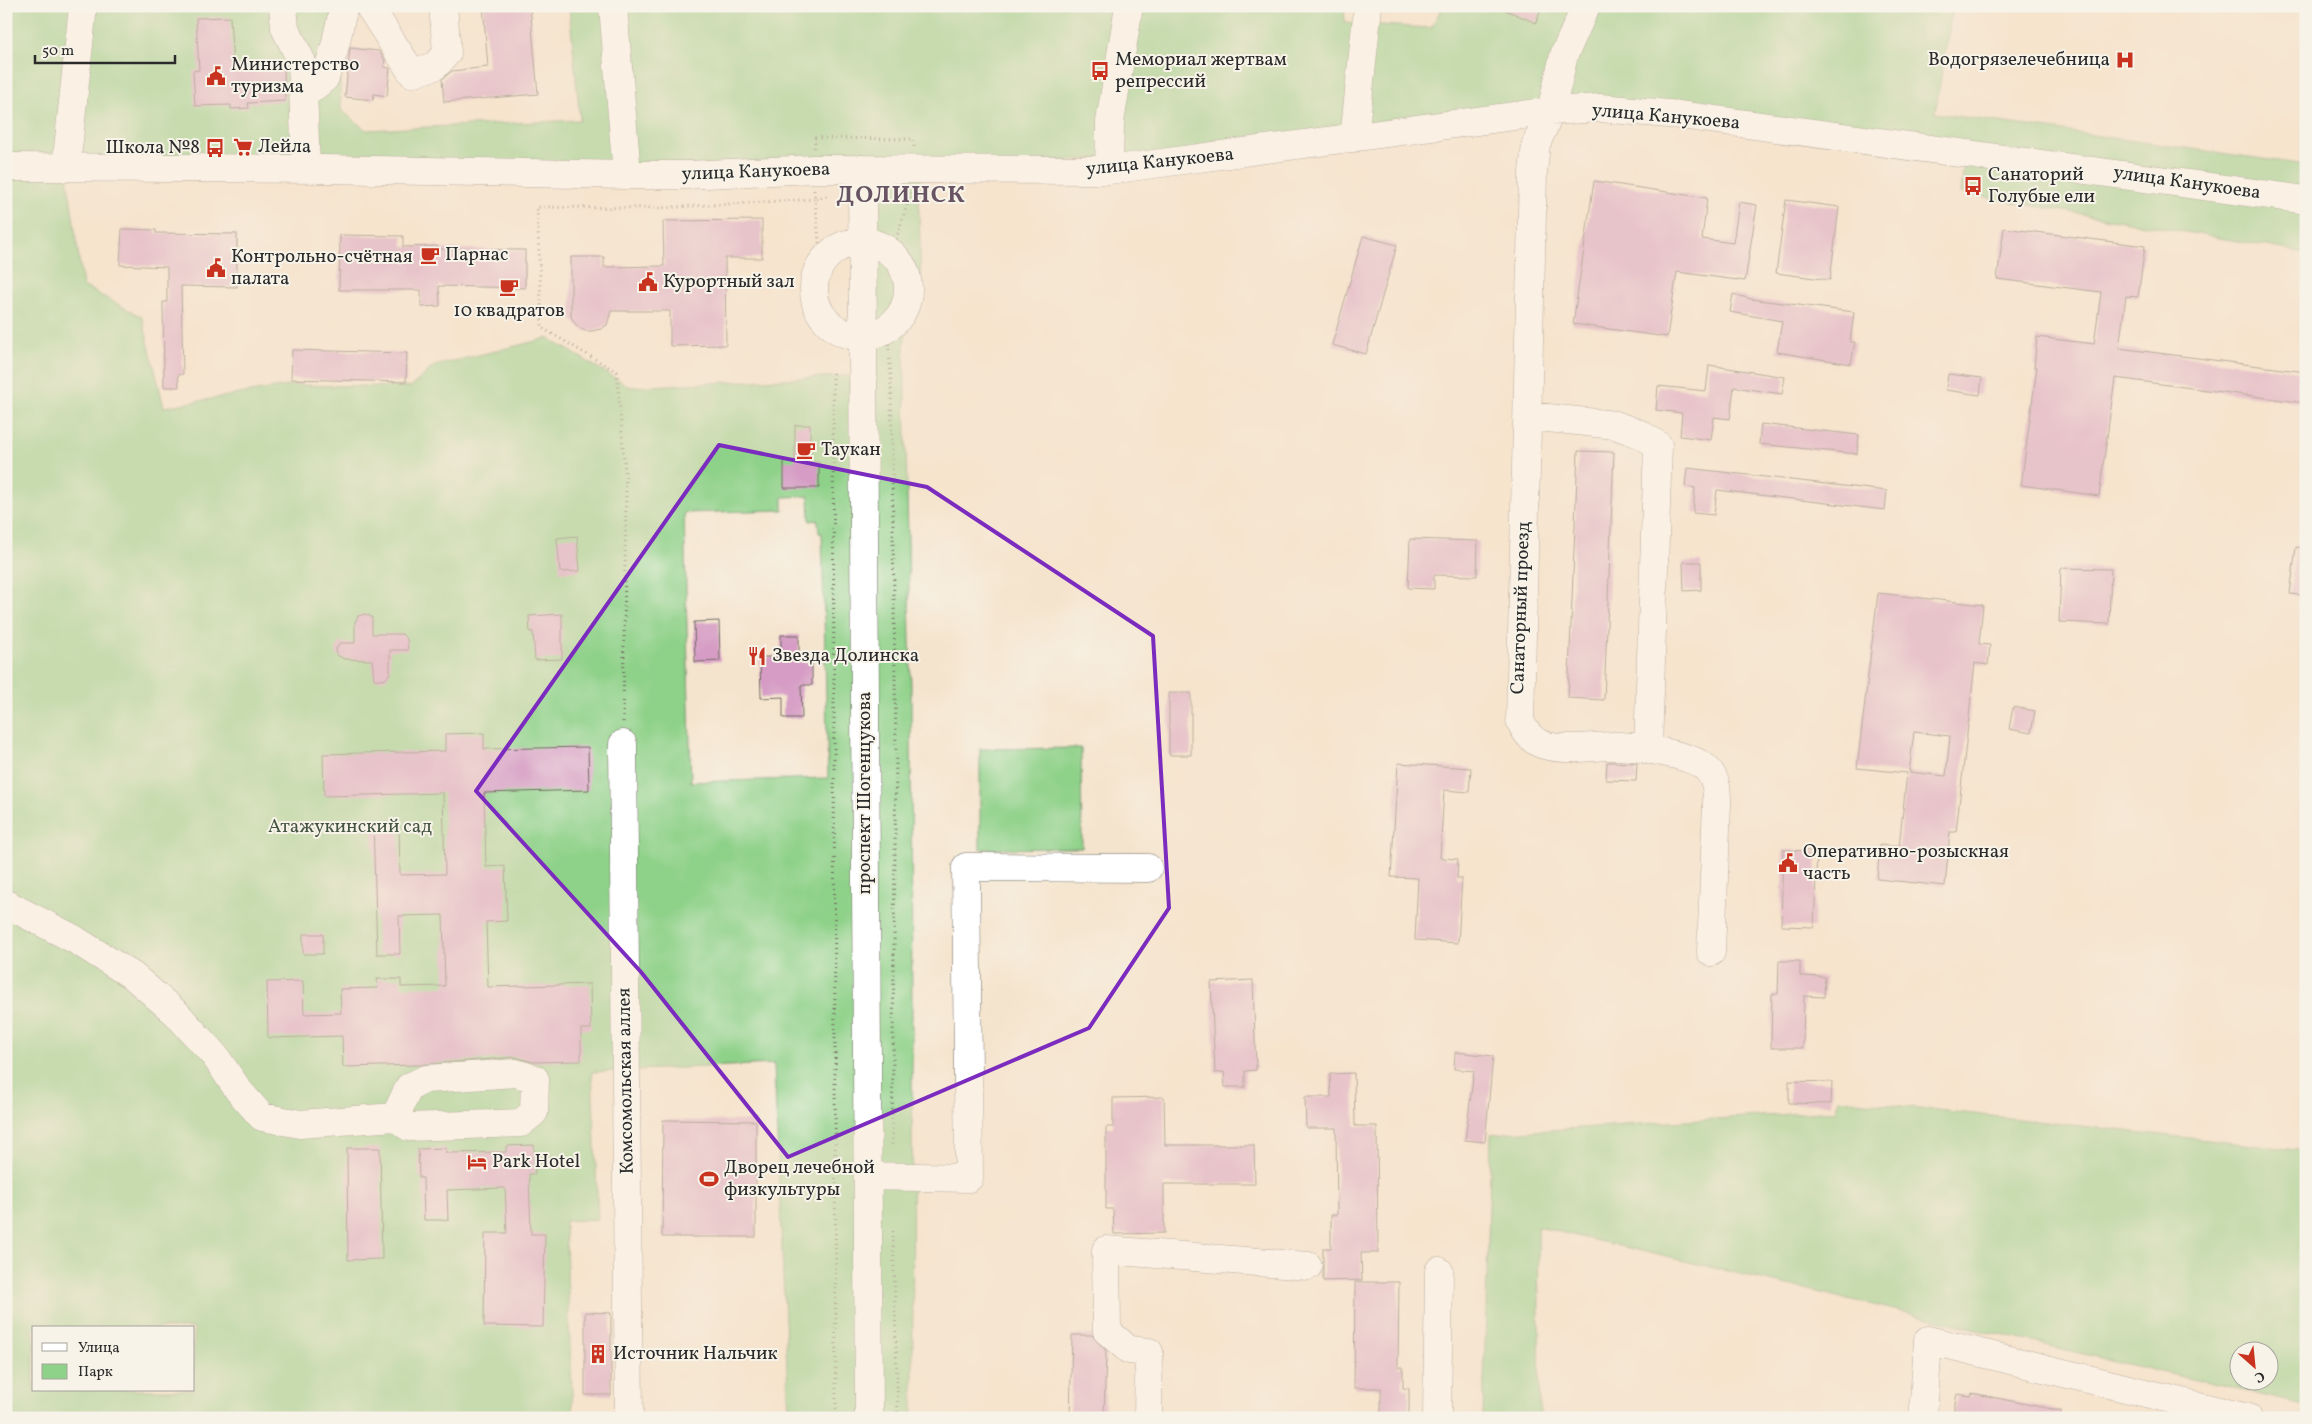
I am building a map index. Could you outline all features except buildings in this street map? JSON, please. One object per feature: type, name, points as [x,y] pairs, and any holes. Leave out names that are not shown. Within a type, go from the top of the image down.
[{"type":"street","points":[[66,168],[84,6]]},
{"type":"street","points":[[283,6],[285,28],[302,62],[306,169]]},
{"type":"street","points":[[304,95],[325,78],[334,50],[344,6]]},
{"type":"street","points":[[369,6],[412,73],[435,66],[447,54],[443,6]]},
{"type":"street","points":[[613,6],[627,175]]},
{"type":"street","points":[[1109,170],[1110,122],[1129,6]]},
{"type":"street","points":[[1354,138],[1368,6]]},
{"type":"street","name":"Санаторный проезд","points":[[1586,6],[1564,55],[1551,111],[1536,144],[1533,172],[1529,416],[1524,510],[1520,720],[1528,734],[1541,744],[1570,747],[1620,746],[1648,750],[1697,761],[1710,772],[1717,788],[1711,952]]},
{"type":"street","name":"улица Канукоева","points":[[6,167],[306,169],[627,175],[862,169],[1109,170],[1551,111],[1600,108],[1680,115],[2306,200]]},
{"type":"street","name":"проспект Шогенцукова","points":[[862,169],[863,242],[875,336],[880,1177],[869,1418]]},
{"type":"street","points":[[863,242],[881,246],[896,256],[905,271],[909,289],[906,306],[896,321],[875,336],[847,334],[832,326],[821,313],[815,298],[815,280],[821,265],[832,252],[847,244],[863,242]]},
{"type":"street","points":[[1529,416],[1615,425],[1640,434],[1658,445],[1648,750]]},
{"type":"street","name":"Комсомольская аллея","points":[[623,744],[629,1418]]},
{"type":"street","points":[[880,1177],[969,1178],[966,867],[1148,868]]},
{"type":"street","points":[[6,904],[74,939],[133,976],[176,1013],[215,1056],[239,1091],[262,1117],[300,1124],[395,1117]]},
{"type":"street","points":[[1148,1418],[1149,1352],[1129,1350],[1107,1331],[1106,1250],[1308,1266]]},
{"type":"street","points":[[1437,1418],[1440,1271]]},
{"type":"street","points":[[1923,1418],[1928,1340],[2248,1418]]},
{"type":"path","points":[[814,156],[815,138],[913,139],[914,147]]},
{"type":"path","points":[[814,190],[820,251]]},
{"type":"path","points":[[896,239],[911,191]]},
{"type":"path","points":[[623,744],[626,485],[617,372],[542,328],[537,207],[658,208],[815,198],[830,195]]},
{"type":"path","points":[[895,196],[909,199]]},
{"type":"path","points":[[875,336],[891,377],[896,752],[880,1177]]},
{"type":"path","points":[[833,373],[836,1418]]},
{"type":"path","points":[[893,1226],[898,1418]]},
{"type":"highlighted area","points":[[719,445],[927,487],[1153,636],[1169,908],[1089,1028],[788,1157],[641,972],[476,791]]},
{"type":"green space","name":"Атажукинский сад","points":[[6,6],[338,6],[341,110],[366,130],[580,120],[569,6],[1345,6],[1344,23],[1431,28],[1443,6],[1953,6],[1935,113],[2306,165],[2306,253],[1961,193],[1965,153],[1641,110],[1305,145],[921,170],[919,211],[921,279],[904,342],[911,689],[913,1418],[740,1418],[789,1415],[774,1064],[592,1072],[598,1219],[565,1221],[573,1418],[6,1418]],"holes":[[[66,168],[862,169],[863,375],[630,387],[548,338],[434,366],[411,387],[292,385],[164,407],[142,317],[83,286]],[[809,496],[810,521],[818,520],[819,533],[822,533],[828,778],[691,782],[684,513],[783,510],[783,497]]]},
{"type":"green space","points":[[1081,748],[1082,848],[980,849],[980,749]]},
{"type":"green space","points":[[1838,1099],[2306,1151],[2306,1418],[2302,1418],[2303,1405],[2247,1392],[2280,1392],[2280,1342],[2230,1342],[2230,1388],[1538,1227],[1540,1418],[1483,1418],[1491,1134],[1836,1111]]},
{"type":"place","name":"Водогрязелечебница","points":[[2125,60]]},
{"type":"place","name":"Мемориал жертвам репрессий","points":[[1100,71]]},
{"type":"place","name":"Министерство туризма","points":[[216,76]]},
{"type":"place","name":"Лейла","points":[[243,147]]},
{"type":"place","name":"Школа №8","points":[[215,148]]},
{"type":"place","name":"Санаторий Голубые ели","points":[[1973,186]]},
{"type":"place","name":"Парнас","points":[[430,255]]},
{"type":"place","name":"Контрольно-счётная палата","points":[[216,268]]},
{"type":"place","name":"Курортный зал","points":[[648,282]]},
{"type":"place","name":"10 квадратов","points":[[509,287]]},
{"type":"place","name":"Таукан","points":[[806,450]]},
{"type":"place","name":"Звезда Долинска","points":[[757,656]]},
{"type":"place","name":"Оперативно-розыскная часть","points":[[1788,863]]},
{"type":"place","name":"Park Hotel","points":[[477,1162]]},
{"type":"place","name":"Дворец лечебной физкультуры","points":[[709,1179]]},
{"type":"place","name":"Источник Нальчик","points":[[598,1354]]},
{"type":"district","name":"ДОЛИНСК","points":[[901,196]]}]
